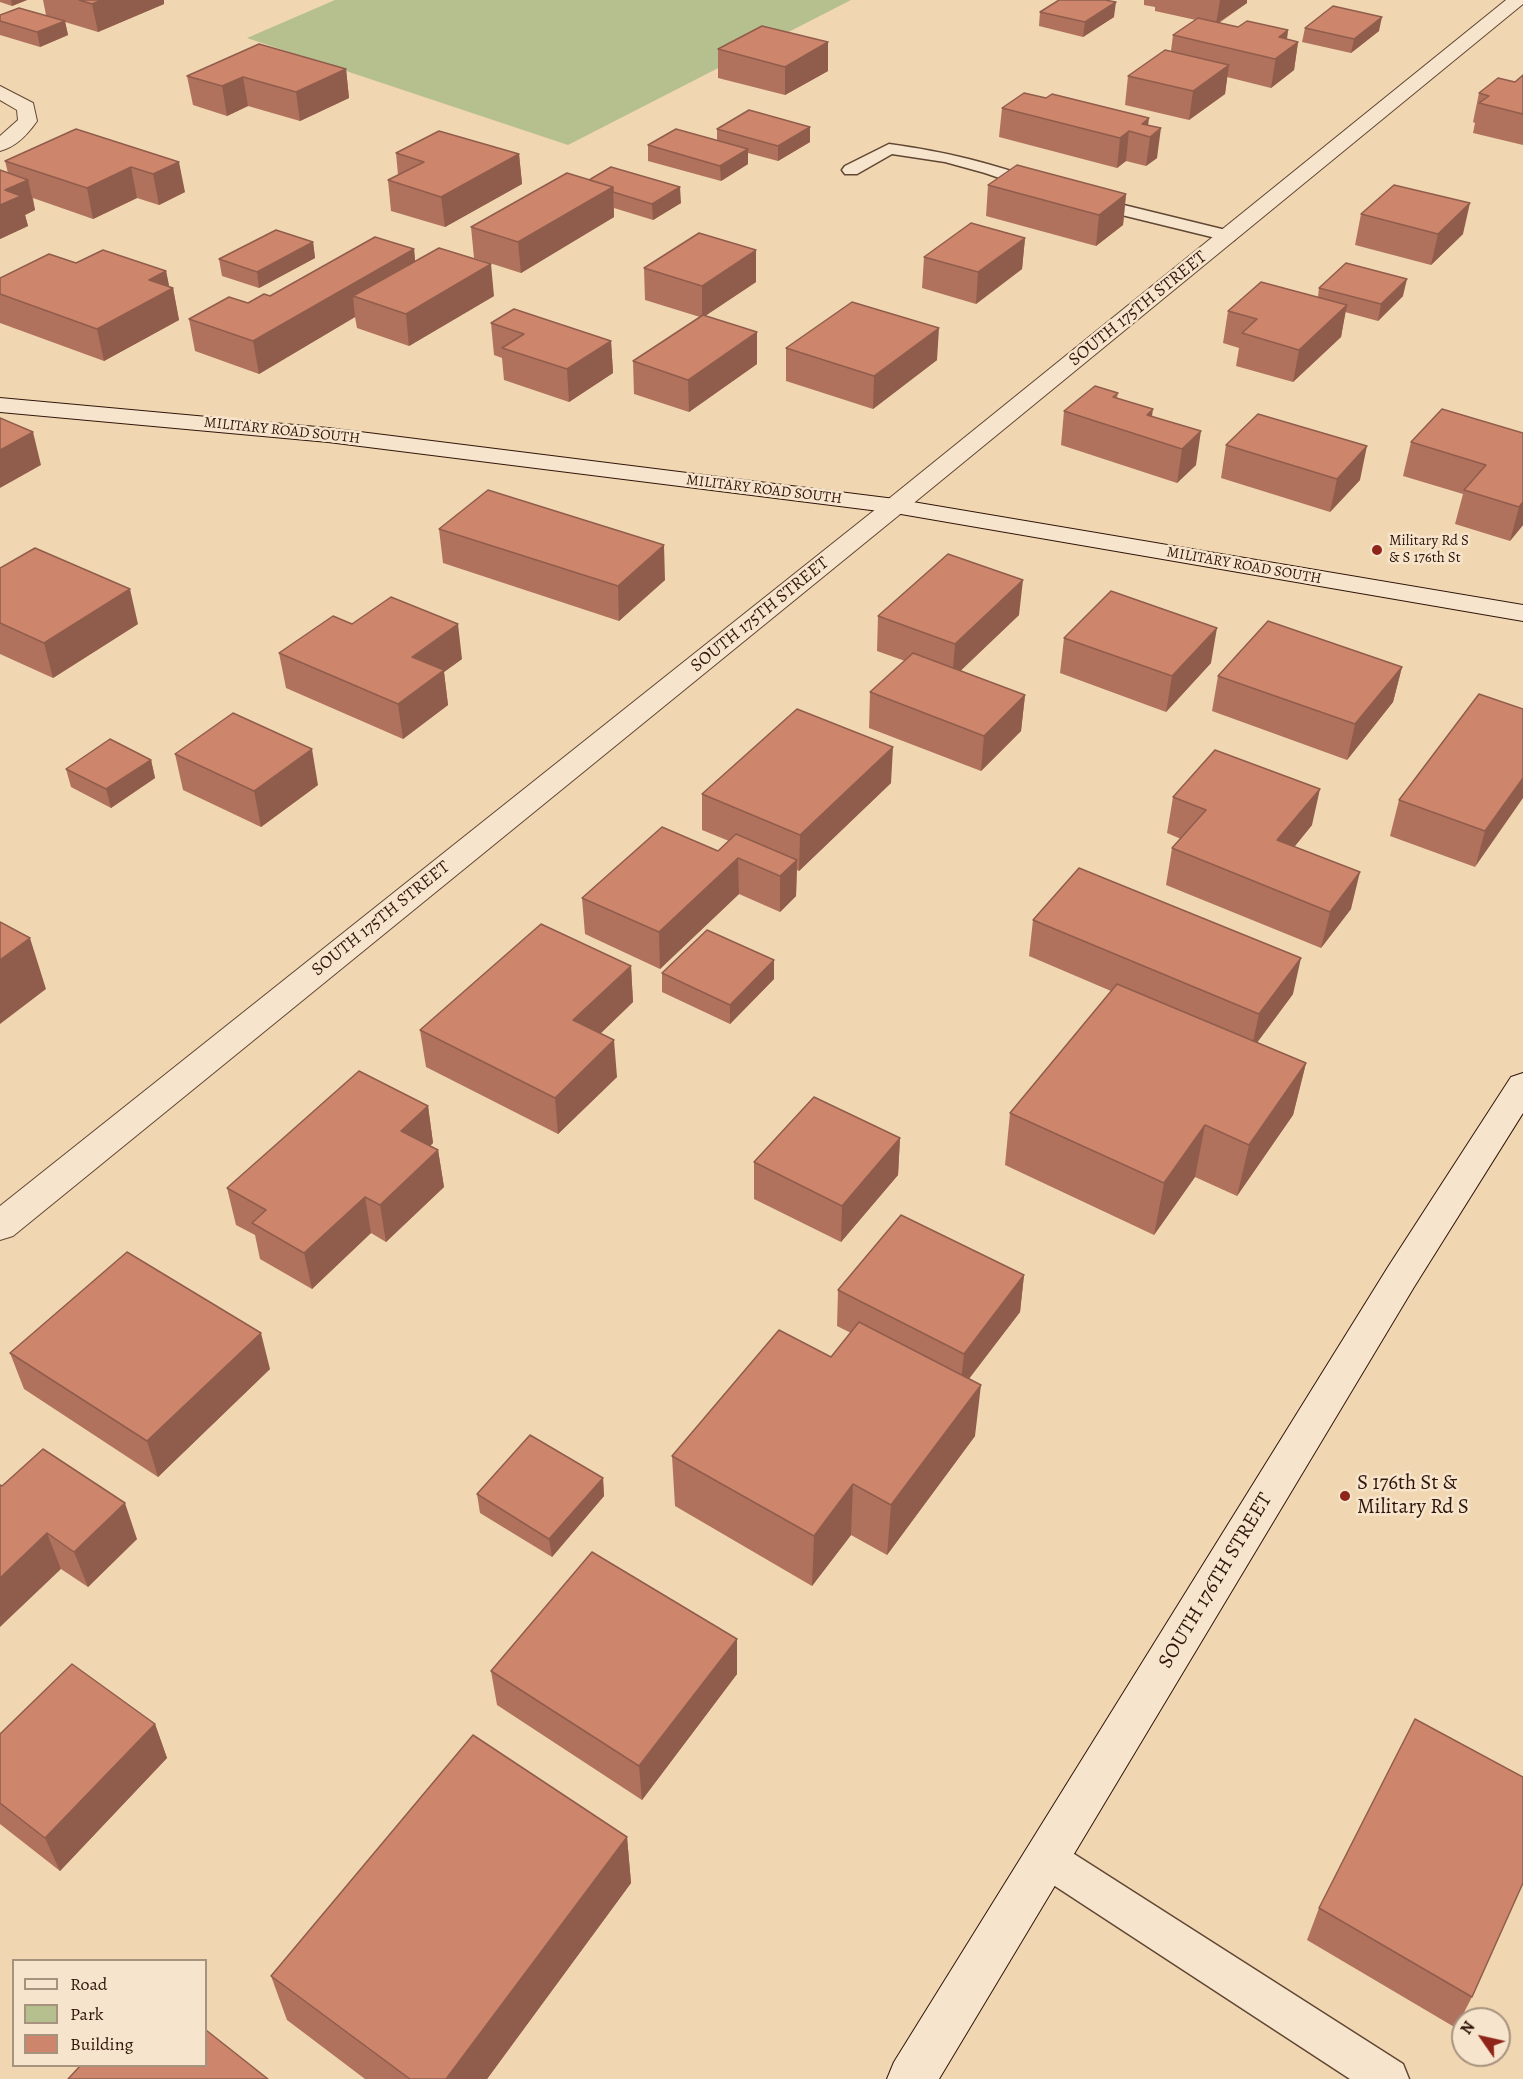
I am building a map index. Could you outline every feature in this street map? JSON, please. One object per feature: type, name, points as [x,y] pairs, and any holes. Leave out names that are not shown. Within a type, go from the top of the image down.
[{"type":"street","name":"SOUTH 175TH STREET","points":[[0,1226],[895,506],[1517,0]]},
{"type":"street","points":[[0,92],[27,106],[28,121],[18,134],[0,145]]},
{"type":"street","name":"MILITARY ROAD SOUTH","points":[[0,405],[328,435],[895,506],[1523,613]]},
{"type":"street","name":"SOUTH 176TH STREET","points":[[911,2079],[1401,1277],[1523,1085]]},
{"type":"lane","points":[[852,170],[889,149],[946,157],[991,169],[1052,191]]},
{"type":"lane","points":[[1073,198],[1228,236]]},
{"type":"lane","points":[[1046,1858],[1388,2079]]},
{"type":"green space","points":[[335,0],[851,0],[568,145],[247,38]]},
{"type":"building","points":[[79,0],[102,0],[92,4]]},
{"type":"building","points":[[1059,0],[1116,2],[1085,22],[1040,12]]},
{"type":"building","points":[[1333,6],[1382,17],[1354,39],[1305,28]]},
{"type":"building","points":[[19,8],[65,21],[37,32],[0,21],[0,15]]},
{"type":"building","points":[[1198,18],[1238,27],[1247,21],[1288,30],[1279,37],[1298,42],[1275,59],[1173,35]]},
{"type":"building","points":[[762,26],[828,42],[785,67],[718,49]]},
{"type":"building","points":[[259,44],[346,69],[296,92],[243,77],[222,86],[187,76]]},
{"type":"building","points":[[1165,50],[1229,65],[1193,91],[1128,76]]},
{"type":"building","points":[[1523,75],[1523,114],[1479,103],[1489,96],[1479,93],[1498,78],[1515,82]]},
{"type":"building","points":[[1024,93],[1046,98],[1052,94],[1149,118],[1142,124],[1161,128],[1150,137],[1129,131],[1120,138],[1002,108]]},
{"type":"building","points":[[749,110],[810,127],[778,146],[717,129]]},
{"type":"building","points":[[76,129],[179,162],[153,174],[131,167],[87,188],[5,161]]},
{"type":"building","points":[[676,129],[748,149],[720,166],[648,145]]},
{"type":"building","points":[[439,131],[519,154],[441,197],[388,180],[424,162],[396,153]]},
{"type":"building","points":[[1017,165],[1126,194],[1099,215],[988,185]]},
{"type":"building","points":[[611,167],[680,187],[652,204],[613,192],[613,187],[589,180]]},
{"type":"building","points":[[0,170],[28,180],[5,190],[21,196],[0,205]]},
{"type":"building","points":[[567,173],[613,187],[518,242],[471,227]]},
{"type":"building","points":[[1394,185],[1470,203],[1438,234],[1361,214]]},
{"type":"building","points":[[971,223],[1025,238],[978,272],[924,257]]},
{"type":"building","points":[[276,230],[313,242],[257,272],[219,259]]},
{"type":"building","points":[[699,233],[756,250],[702,286],[644,268]]},
{"type":"building","points":[[375,237],[414,249],[253,341],[189,319],[229,297],[248,303],[264,294],[270,296]]},
{"type":"building","points":[[439,248],[491,264],[406,314],[353,296]]},
{"type":"building","points":[[103,250],[166,271],[149,280],[173,288],[97,329],[0,294],[0,278],[49,254],[76,263]]},
{"type":"building","points":[[1346,263],[1407,279],[1381,304],[1319,288]]},
{"type":"building","points":[[1261,282],[1347,305],[1299,350],[1242,333],[1257,319],[1228,311]]},
{"type":"building","points":[[852,302],[939,328],[874,376],[786,348]]},
{"type":"building","points":[[514,309],[611,341],[567,369],[502,348],[524,334],[491,323]]},
{"type":"building","points":[[703,315],[757,332],[688,380],[633,361]]},
{"type":"building","points":[[1095,386],[1118,393],[1113,397],[1153,409],[1147,415],[1201,431],[1182,449],[1064,411]]},
{"type":"building","points":[[1442,409],[1523,433],[1523,502],[1519,507],[1464,490],[1486,465],[1411,442]]},
{"type":"building","points":[[1258,414],[1367,446],[1337,479],[1226,445]]},
{"type":"building","points":[[0,418],[33,432],[0,450]]},
{"type":"building","points":[[488,490],[664,545],[618,586],[439,529]]},
{"type":"building","points":[[35,548],[130,589],[44,643],[0,623],[0,568]]},
{"type":"building","points":[[948,554],[1023,580],[955,644],[878,616]]},
{"type":"building","points":[[1111,591],[1217,628],[1172,676],[1064,638]]},
{"type":"building","points":[[391,597],[458,624],[412,657],[444,670],[398,704],[279,653],[333,616],[352,624]]},
{"type":"building","points":[[1268,621],[1402,667],[1355,724],[1218,676]]},
{"type":"building","points":[[913,653],[1025,695],[984,736],[870,692]]},
{"type":"building","points":[[1479,694],[1523,709],[1523,778],[1485,831],[1399,800]]},
{"type":"building","points":[[797,709],[893,747],[800,835],[702,794]]},
{"type":"building","points":[[233,713],[312,749],[254,791],[175,754]]},
{"type":"building","points":[[110,739],[151,760],[106,789],[66,769]]},
{"type":"building","points":[[1215,750],[1320,789],[1277,840],[1360,872],[1330,912],[1172,848],[1206,810],[1173,797]]},
{"type":"building","points":[[662,827],[718,851],[736,834],[797,860],[780,876],[738,858],[659,932],[582,898]]},
{"type":"building","points":[[1079,868],[1301,958],[1259,1014],[1033,920]]},
{"type":"building","points":[[0,922],[30,938],[0,960]]},
{"type":"building","points":[[541,924],[631,966],[573,1020],[614,1040],[555,1098],[420,1030]]},
{"type":"building","points":[[707,930],[774,960],[730,1005],[662,973]]},
{"type":"building","points":[[1117,984],[1306,1063],[1249,1145],[1205,1125],[1164,1183],[1010,1113]]},
{"type":"building","points":[[359,1071],[428,1106],[401,1131],[438,1150],[380,1205],[365,1197],[304,1253],[252,1223],[266,1210],[227,1188]]},
{"type":"building","points":[[814,1097],[900,1138],[842,1206],[754,1162]]},
{"type":"building","points":[[901,1215],[1024,1275],[964,1354],[838,1290]]},
{"type":"building","points":[[127,1252],[261,1333],[147,1441],[10,1353]]},
{"type":"building","points":[[859,1322],[981,1385],[891,1505],[853,1484],[814,1536],[672,1456],[779,1330],[831,1357]]},
{"type":"building","points":[[530,1435],[603,1478],[549,1539],[477,1494]]},
{"type":"building","points":[[43,1449],[125,1503],[74,1552],[47,1533],[0,1578],[0,1485],[2,1486]]},
{"type":"building","points":[[592,1552],[737,1639],[639,1766],[491,1671]]},
{"type":"building","points":[[72,1664],[155,1724],[45,1838],[0,1803],[0,1734]]},
{"type":"building","points":[[1415,1719],[1523,1777],[1523,1883],[1472,1997],[1319,1908]]},
{"type":"building","points":[[473,1735],[627,1837],[446,2079],[410,2079],[271,1976]]},
{"type":"building","points":[[207,2031],[268,2079],[68,2079],[79,2067],[207,2067]]},
{"type":"place","name":"Military Rd S & S 176th St","points":[[1377,550]]},
{"type":"place","name":"S 176th St & Military Rd S","points":[[1345,1496]]}]
